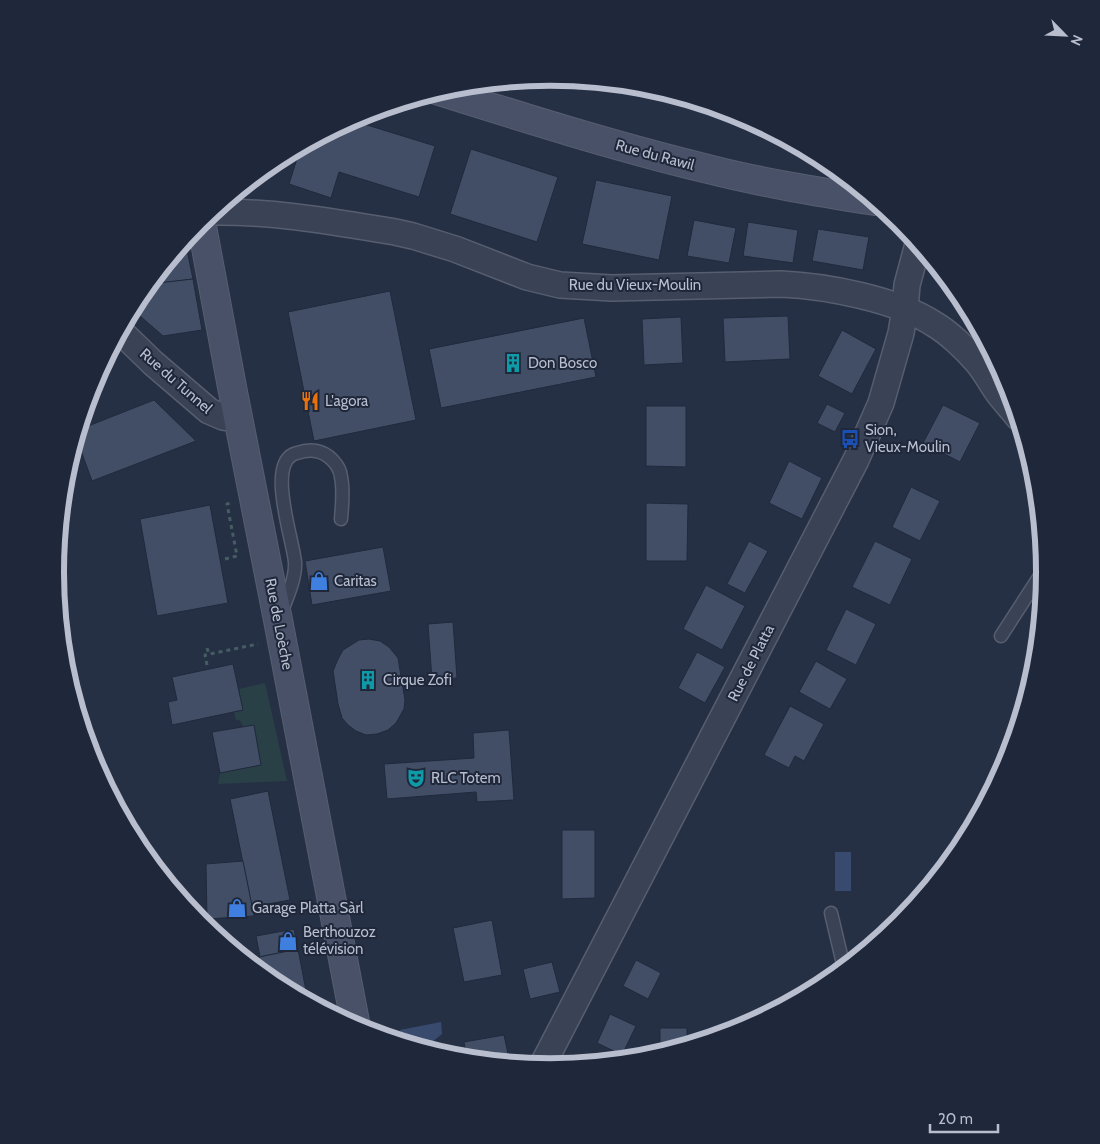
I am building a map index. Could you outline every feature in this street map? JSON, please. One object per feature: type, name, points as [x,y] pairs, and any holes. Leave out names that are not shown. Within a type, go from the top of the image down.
[{"type":"street","name":"Rue du Rawil","points":[[453,95],[589,137],[708,169],[786,186],[862,199]]},
{"type":"street","name":"Rue du Vieux-Moulin","points":[[223,212],[277,215],[413,236],[455,249],[527,277],[560,285],[612,288],[781,284],[804,285],[839,291],[905,309],[935,324],[978,362],[1004,399]]},
{"type":"street","name":"Rue de Loèche","points":[[203,231],[354,1017]]},
{"type":"street","name":"Rue de Platta","points":[[546,1058],[856,460],[881,403],[901,333],[907,285],[916,251]]},
{"type":"street","name":"Rue du Tunnel","points":[[125,336],[153,363],[209,411],[224,417],[238,416]]},
{"type":"lane","points":[[278,620],[291,589],[295,564],[282,492],[282,470],[286,459],[293,454],[306,451],[318,451],[330,458],[337,466],[341,475],[341,519]]},
{"type":"lane","points":[[1001,636],[1036,582]]},
{"type":"lane","points":[[831,913],[842,961]]},
{"type":"path","points":[[225,558],[237,556],[228,512]]},
{"type":"path","points":[[208,654],[251,646]]},
{"type":"path","points":[[207,648],[208,654],[205,655],[207,665]]},
{"type":"green space","points":[[265,683],[287,781],[218,784],[220,773],[261,765],[254,725],[243,727],[239,720],[236,720],[234,712],[243,710],[239,689]]},
{"type":"water","points":[[835,852],[851,852],[851,891],[835,891]]},
{"type":"water","points":[[441,1022],[442,1034],[430,1043],[403,1035],[400,1030]]},
{"type":"building","points":[[363,124],[435,146],[419,197],[339,172],[331,198],[289,184],[298,157],[335,136]]},
{"type":"building","points":[[471,149],[558,177],[537,242],[450,214]]},
{"type":"building","points":[[596,180],[672,196],[659,260],[582,244]]},
{"type":"building","points":[[694,220],[736,228],[729,263],[687,256]]},
{"type":"building","points":[[748,222],[798,230],[793,263],[743,256]]},
{"type":"building","points":[[818,229],[869,237],[863,270],[812,261]]},
{"type":"building","points":[[187,248],[193,279],[159,283]]},
{"type":"building","points":[[193,279],[202,330],[163,336],[138,314],[159,283]]},
{"type":"building","points":[[390,291],[416,420],[314,441],[288,312]]},
{"type":"building","points":[[788,316],[790,359],[725,362],[723,318]]},
{"type":"building","points":[[681,317],[683,363],[644,365],[642,319]]},
{"type":"building","name":"Don Bosco","points":[[584,318],[596,377],[441,408],[429,349]]},
{"type":"building","points":[[842,330],[876,349],[852,394],[818,376]]},
{"type":"building","points":[[154,400],[196,441],[92,481],[80,447],[86,427]]},
{"type":"building","points":[[827,404],[845,413],[835,432],[817,423]]},
{"type":"building","points":[[943,405],[980,423],[960,462],[923,443]]},
{"type":"building","points":[[646,406],[686,406],[686,467],[646,466]]},
{"type":"building","points":[[789,461],[822,478],[802,519],[769,503]]},
{"type":"building","points":[[911,487],[940,501],[920,541],[892,527]]},
{"type":"building","points":[[646,503],[688,504],[687,561],[646,561]]},
{"type":"building","points":[[210,505],[228,603],[157,616],[140,519]]},
{"type":"building","points":[[749,541],[768,551],[745,593],[727,584]]},
{"type":"building","points":[[875,541],[912,559],[890,605],[852,587]]},
{"type":"building","points":[[383,547],[391,591],[312,605],[305,561]]},
{"type":"building","points":[[706,585],[745,606],[722,650],[683,629]]},
{"type":"building","points":[[846,609],[876,624],[856,665],[826,650]]},
{"type":"building","points":[[453,622],[457,678],[432,680],[428,624]]},
{"type":"building","name":"Cirque Zofi","points":[[359,640],[380,641],[389,647],[398,658],[405,700],[404,709],[396,723],[388,730],[366,735],[356,731],[342,718],[333,671],[343,650]]},
{"type":"building","points":[[697,652],[725,667],[705,703],[678,688]]},
{"type":"building","points":[[816,661],[847,679],[830,709],[799,692]]},
{"type":"building","points":[[233,664],[243,710],[172,725],[168,702],[177,700],[172,677]]},
{"type":"building","points":[[790,706],[824,724],[804,761],[795,756],[789,768],[764,755]]},
{"type":"building","points":[[254,725],[261,765],[220,773],[212,732]]},
{"type":"building","points":[[509,730],[514,800],[477,802],[476,792],[387,799],[384,764],[474,758],[473,733]]},
{"type":"building","points":[[268,791],[290,900],[252,907],[230,799]]},
{"type":"building","points":[[562,830],[595,830],[595,898],[562,899]]},
{"type":"building","points":[[243,861],[254,916],[209,919],[207,917],[206,864]]},
{"type":"building","points":[[492,920],[502,975],[464,982],[453,928]]},
{"type":"building","points":[[294,929],[298,949],[260,957],[256,936]]},
{"type":"building","points":[[298,949],[306,993],[260,962],[259,957]]},
{"type":"building","points":[[636,960],[661,973],[648,999],[623,986]]},
{"type":"building","points":[[552,962],[560,992],[530,999],[523,969]]},
{"type":"building","points":[[610,1014],[636,1026],[623,1052],[618,1053],[597,1043]]},
{"type":"building","points":[[660,1028],[687,1028],[687,1038],[660,1046]]},
{"type":"building","points":[[504,1035],[509,1056],[466,1051],[464,1042]]},
{"type":"place","name":"Don Bosco","points":[[513,363]]},
{"type":"place","name":"L'agora","points":[[310,401]]},
{"type":"place","name":"Sion, Vieux-Moulin","points":[[850,439]]},
{"type":"place","name":"Caritas","points":[[319,581]]},
{"type":"place","name":"Cirque Zofi","points":[[368,680]]},
{"type":"place","name":"RLC Totem","points":[[416,778]]},
{"type":"place","name":"Garage Platta Sàrl","points":[[237,908]]},
{"type":"place","name":"Berthouzoz télévision","points":[[288,941]]}]
